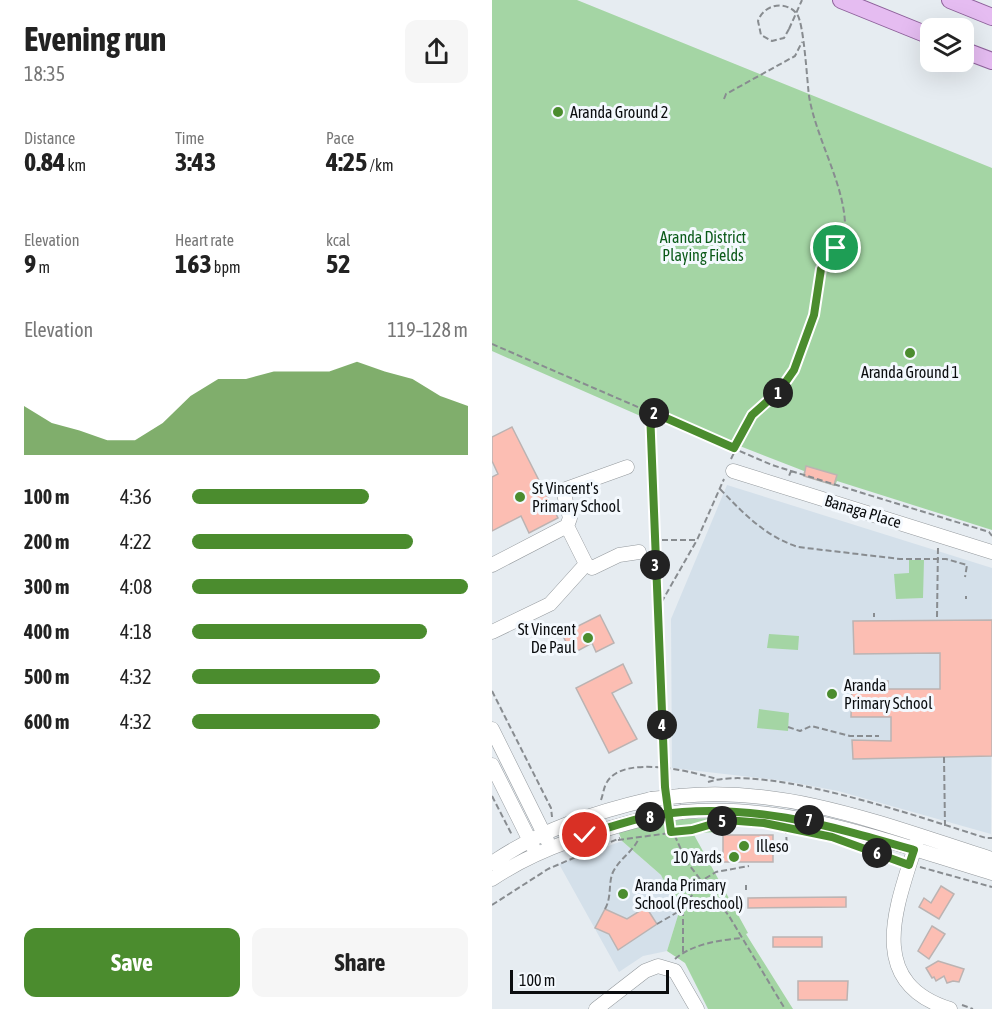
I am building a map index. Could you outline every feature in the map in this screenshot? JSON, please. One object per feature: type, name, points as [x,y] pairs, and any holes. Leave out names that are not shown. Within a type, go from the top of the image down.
[{"type":"main road","points":[[841,0],[920,32]]},
{"type":"main road","points":[[950,0],[992,17]]},
{"type":"main road","points":[[974,54],[992,61]]},
{"type":"street","points":[[492,565],[567,526],[570,518],[564,490],[627,467]]},
{"type":"street","name":"Banaga Place","points":[[733,471],[992,552]]},
{"type":"street","points":[[567,526],[586,564],[592,568],[619,555],[639,552]]},
{"type":"street","points":[[492,633],[550,604],[586,564]]},
{"type":"street","points":[[492,729],[551,848]]},
{"type":"street","points":[[492,765],[537,854]]},
{"type":"street","points":[[492,863],[544,833],[609,809],[680,796],[767,796],[830,808],[992,859]]},
{"type":"street","points":[[492,879],[537,854],[585,835],[654,816],[682,812],[737,810],[779,814],[821,823],[992,873]]},
{"type":"street","points":[[918,836],[894,915],[895,952],[902,973],[914,990],[947,1007]]},
{"type":"street","points":[[596,1009],[645,971],[658,966],[675,971],[697,1009]]},
{"type":"path","points":[[734,448],[752,415],[780,390],[794,370],[814,315],[821,269],[845,231],[844,212],[810,98],[800,18],[798,16],[797,14],[795,11],[788,6],[777,4],[761,13],[757,24],[760,33],[766,39],[781,40],[786,36],[793,20],[797,10],[802,0]]},
{"type":"path","points":[[724,99],[726,94],[795,56],[802,42]]},
{"type":"path","points":[[492,344],[791,471],[989,532],[992,536]]},
{"type":"path","points":[[650,411],[653,540],[665,787]]},
{"type":"path","points":[[784,487],[791,471]]},
{"type":"path","points":[[657,611],[697,540],[720,489],[760,529],[798,547],[900,559],[938,558],[967,565],[965,577]]},
{"type":"path","points":[[937,617],[937,551],[942,536]]},
{"type":"path","points":[[653,540],[697,540]]},
{"type":"path","points":[[492,691],[551,808],[552,817]]},
{"type":"path","points":[[788,727],[800,731],[811,726],[850,736],[879,736]]},
{"type":"path","points":[[944,757],[945,826]]},
{"type":"path","points":[[601,800],[607,782],[621,771],[681,769],[717,779]]},
{"type":"path","points":[[492,796],[512,835]]},
{"type":"path","points":[[492,905],[548,869],[617,840],[692,830],[726,820]]},
{"type":"path","points":[[670,821],[671,832],[682,854],[742,938],[785,1009]]},
{"type":"path","points":[[617,840],[626,832]]},
{"type":"path","points":[[786,832],[787,852]]},
{"type":"path","points":[[605,909],[612,874],[619,863],[634,849],[639,838]]},
{"type":"path","points":[[854,845],[909,865],[992,887]]},
{"type":"path","points":[[657,924],[683,909],[701,881],[716,872],[749,866]]},
{"type":"path","points":[[746,885],[746,890]]},
{"type":"path","points":[[683,909],[683,952]]},
{"type":"path","points":[[676,958],[683,952],[722,940],[742,938]]},
{"type":"path","points":[[947,1007],[973,1009]]},
{"type":"shaded area","name":"Aranda Primary School","points":[[727,485],[992,568],[991,834],[838,791],[785,781],[672,768],[671,619]]},
{"type":"shaded area","name":"Aranda Primary School (Preschool)","points":[[622,841],[661,875],[679,912],[667,951],[643,956],[619,972],[559,864]]},
{"type":"green space","name":"Aranda District Playing Fields","points":[[492,0],[577,0],[992,168],[992,530],[837,481],[835,486],[803,476],[804,471],[727,441],[645,418],[492,351]]},
{"type":"green space","points":[[909,560],[924,560],[923,598],[896,599],[894,574],[909,573]]},
{"type":"green space","points":[[769,634],[799,636],[798,650],[767,648]]},
{"type":"green space","points":[[759,709],[789,713],[788,731],[757,728]]},
{"type":"green space","points":[[718,818],[721,832],[693,833],[748,933],[746,934],[793,1009],[708,1009],[685,963],[667,951],[679,912],[661,875],[622,841],[617,828],[687,819]]},
{"type":"building","name":"St Vincent's Primary School","points":[[512,427],[558,518],[529,533],[521,516],[492,531],[492,477],[498,474],[492,461],[492,437]]},
{"type":"building","points":[[806,466],[837,475],[834,485],[804,476]]},
{"type":"building","name":"St Vincent De Paul","points":[[600,615],[614,643],[596,652],[592,643],[572,654],[562,634]]},
{"type":"building","points":[[992,620],[992,756],[853,759],[852,740],[891,741],[891,717],[851,717],[852,681],[888,681],[888,689],[940,689],[940,653],[854,654],[853,621]]},
{"type":"building","points":[[623,664],[632,683],[612,693],[637,739],[609,753],[576,688]]},
{"type":"building","points":[[723,835],[773,835],[773,862],[723,862]]},
{"type":"building","points":[[941,886],[954,894],[939,919],[919,907],[924,898],[931,903]]},
{"type":"building","points":[[846,897],[846,907],[748,908],[748,898]]},
{"type":"building","points":[[646,907],[657,924],[618,950],[609,934],[595,928],[605,909],[627,919]]},
{"type":"building","points":[[932,926],[945,934],[929,959],[918,951]]},
{"type":"building","points":[[773,937],[822,937],[822,947],[773,947]]},
{"type":"building","points":[[938,961],[964,969],[959,982],[947,983],[944,976],[936,981],[934,977],[932,978],[926,968]]},
{"type":"building","points":[[798,981],[848,981],[847,1000],[798,1000]]},
{"type":"place","name":"Aranda Ground 2","points":[[558,112]]},
{"type":"place","name":"Aranda Ground 1","points":[[910,353]]},
{"type":"place","name":"St Vincent's Primary School","points":[[520,497]]},
{"type":"place","name":"St Vincent De Paul","points":[[588,638]]},
{"type":"place","name":"Aranda Primary School","points":[[832,694]]},
{"type":"place","name":"Illeso","points":[[744,846]]},
{"type":"place","name":"10 Yards","points":[[734,857]]},
{"type":"place","name":"Aranda Primary School (Preschool)","points":[[623,894]]},
{"type":"route","points":[[585,835],[654,816],[682,812],[695,811],[737,810],[779,814],[821,823],[914,850],[909,865],[832,837],[798,828],[764,823],[726,820],[708,827],[671,832],[665,787],[653,540],[650,411],[734,448],[748,420],[780,390],[794,370],[814,315],[821,269],[836,248]]}]
